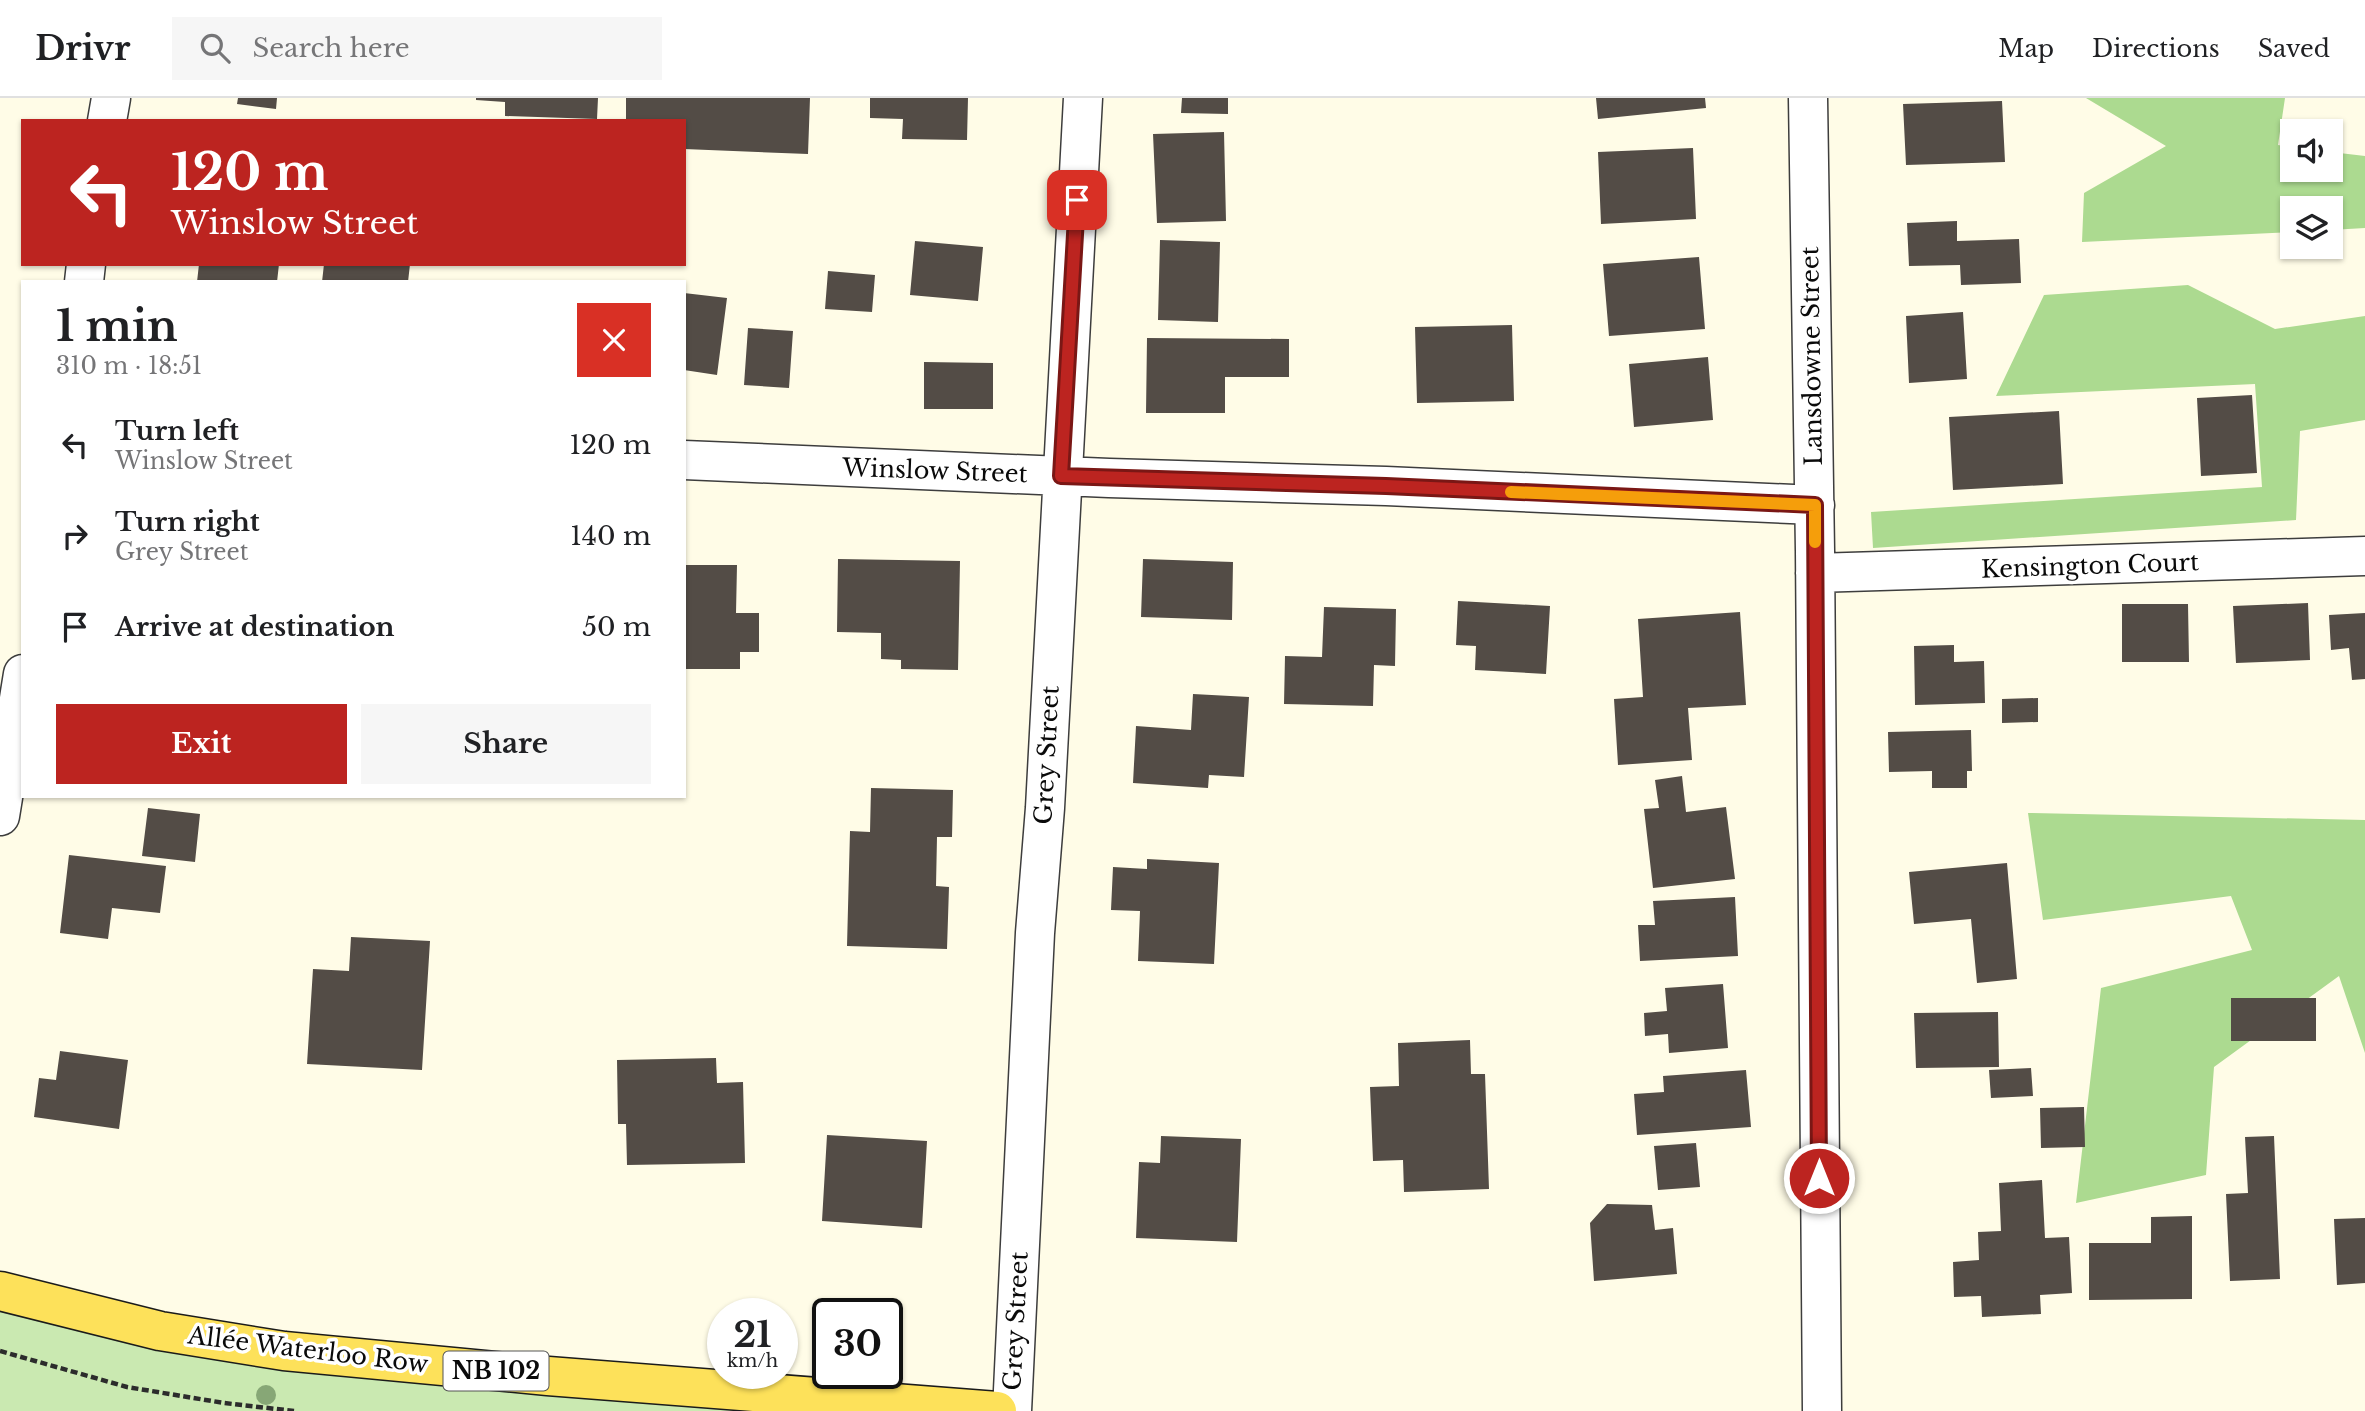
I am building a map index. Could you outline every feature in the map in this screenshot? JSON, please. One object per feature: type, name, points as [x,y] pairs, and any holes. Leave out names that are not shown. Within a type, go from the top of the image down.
[{"type":"main road","name":"Allée Waterloo Row","points":[[0,1291],[160,1331],[284,1351],[537,1375],[997,1411]]},
{"type":"street","points":[[107,119],[111,98]]},
{"type":"street","name":"Grey Street","points":[[1012,1411],[1035,933],[1045,808],[1083,98]]},
{"type":"street","name":"Lansdowne Street","points":[[1808,98],[1815,505],[1822,1411]]},
{"type":"street","name":"Winslow Street","points":[[686,460],[1815,505]]},
{"type":"street","name":"Kensington Court","points":[[1815,573],[2365,556]]},
{"type":"street","points":[[0,816],[21,686]]},
{"type":"path","points":[[0,1351],[127,1387],[224,1404],[294,1411]]},
{"type":"green space","points":[[2086,98],[2285,98],[2278,145],[2280,182],[2343,182],[2343,153],[2365,156],[2365,228],[2343,229],[2343,196],[2280,196],[2280,233],[2082,242],[2084,193],[2166,146]]},
{"type":"green space","points":[[2188,285],[2275,329],[2365,316],[2365,420],[2300,431],[2296,520],[1873,548],[1871,512],[2262,487],[2255,384],[1996,396],[2044,295]]},
{"type":"green space","points":[[2028,813],[2365,820],[2365,1053],[2339,976],[2214,1067],[2206,1175],[2076,1203],[2101,988],[2252,950],[2231,896],[2043,920]]},
{"type":"green space","points":[[0,1291],[160,1331],[707,1383],[707,1389],[767,1389],[997,1411],[0,1411]]},
{"type":"building","points":[[238,98],[277,98],[276,109],[237,104]]},
{"type":"building","points":[[476,98],[598,98],[597,119],[505,116],[505,102]]},
{"type":"building","points":[[626,98],[810,98],[808,154],[686,149],[686,119],[626,119]]},
{"type":"building","points":[[870,98],[968,98],[967,140],[902,139],[903,119],[870,118]]},
{"type":"building","points":[[1182,98],[1228,98],[1228,114],[1181,113]]},
{"type":"building","points":[[1596,98],[1705,98],[1706,108],[1598,119]]},
{"type":"building","points":[[2002,101],[2005,162],[1906,165],[1903,104]]},
{"type":"building","points":[[1224,132],[1226,221],[1157,223],[1153,134]]},
{"type":"building","points":[[1693,148],[1696,219],[1601,224],[1598,152]]},
{"type":"building","points":[[1957,221],[1957,241],[2019,239],[2021,283],[1961,285],[1960,265],[1909,266],[1907,223]]},
{"type":"building","points":[[1160,240],[1220,242],[1218,322],[1158,320]]},
{"type":"building","points":[[915,241],[983,247],[978,301],[910,295]]},
{"type":"building","points":[[1699,257],[1705,329],[1609,336],[1603,264]]},
{"type":"building","points":[[199,266],[279,266],[277,280],[197,280]]},
{"type":"building","points":[[324,266],[410,266],[408,280],[322,280]]},
{"type":"building","points":[[828,271],[875,275],[872,312],[825,309]]},
{"type":"building","points":[[686,293],[727,298],[717,375],[686,370]]},
{"type":"building","points":[[1963,312],[1967,379],[1909,383],[1906,316]]},
{"type":"building","points":[[1512,325],[1514,401],[1417,403],[1415,327]]},
{"type":"building","points":[[748,328],[793,331],[789,388],[744,385]]},
{"type":"building","points":[[1147,338],[1289,339],[1289,377],[1225,377],[1225,413],[1146,413]]},
{"type":"building","points":[[1708,357],[1713,420],[1634,427],[1629,364]]},
{"type":"building","points":[[924,362],[993,363],[993,409],[924,409]]},
{"type":"building","points":[[2252,395],[2257,473],[2201,476],[2197,398]]},
{"type":"building","points":[[2059,411],[2063,484],[1953,490],[1949,417]]},
{"type":"building","points":[[838,559],[960,561],[958,670],[901,669],[901,660],[881,659],[881,633],[837,632]]},
{"type":"building","points":[[1143,559],[1233,562],[1232,620],[1141,617]]},
{"type":"building","points":[[686,565],[737,565],[736,613],[759,613],[759,652],[740,652],[740,669],[686,669]]},
{"type":"building","points":[[1458,601],[1550,606],[1546,674],[1475,670],[1476,646],[1456,645]]},
{"type":"building","points":[[2308,603],[2310,660],[2236,663],[2233,606]]},
{"type":"building","points":[[2122,604],[2188,604],[2189,662],[2122,662]]},
{"type":"building","points":[[1324,607],[1396,609],[1395,666],[1374,665],[1373,706],[1284,704],[1285,656],[1322,657]]},
{"type":"building","points":[[1740,612],[1746,705],[1688,708],[1692,760],[1618,765],[1614,699],[1643,697],[1638,619]]},
{"type":"building","points":[[2365,613],[2365,679],[2352,680],[2349,648],[2331,650],[2329,615]]},
{"type":"building","points":[[1954,645],[1954,662],[1984,661],[1985,703],[1915,705],[1914,646]]},
{"type":"building","points":[[1193,694],[1249,697],[1244,777],[1209,775],[1208,788],[1133,783],[1136,726],[1191,730]]},
{"type":"building","points":[[2038,698],[2038,722],[2002,723],[2002,699]]},
{"type":"building","points":[[1971,730],[1972,771],[1967,771],[1967,788],[1932,788],[1932,771],[1889,772],[1888,732]]},
{"type":"building","points":[[1682,776],[1686,812],[1726,807],[1735,879],[1653,888],[1644,809],[1659,808],[1655,780]]},
{"type":"building","points":[[871,788],[953,790],[952,837],[937,837],[936,886],[949,887],[947,949],[847,946],[850,831],[870,832]]},
{"type":"building","points":[[148,808],[200,814],[195,862],[142,856]]},
{"type":"building","points":[[69,855],[166,866],[160,913],[112,908],[108,939],[60,933]]},
{"type":"building","points":[[1147,859],[1219,863],[1214,964],[1138,961],[1140,911],[1111,910],[1113,867],[1147,869]]},
{"type":"building","points":[[2007,863],[2017,979],[1977,983],[1971,919],[1914,924],[1909,872]]},
{"type":"building","points":[[1735,897],[1738,956],[1640,961],[1638,925],[1655,925],[1653,901]]},
{"type":"building","points":[[351,937],[430,941],[422,1070],[307,1064],[313,969],[349,971]]},
{"type":"building","points":[[1723,984],[1728,1048],[1669,1053],[1668,1034],[1645,1036],[1644,1013],[1667,1011],[1665,988]]},
{"type":"building","points":[[2231,998],[2316,998],[2316,1041],[2231,1041]]},
{"type":"building","points":[[1998,1012],[1999,1067],[1916,1068],[1914,1013]]},
{"type":"building","points":[[1470,1040],[1471,1074],[1485,1074],[1489,1189],[1404,1192],[1403,1160],[1373,1161],[1370,1087],[1399,1086],[1398,1043]]},
{"type":"building","points":[[60,1051],[128,1060],[119,1129],[34,1117],[39,1078],[56,1080]]},
{"type":"building","points":[[716,1058],[717,1083],[743,1082],[745,1163],[627,1165],[626,1124],[618,1124],[617,1060]]},
{"type":"building","points":[[2031,1068],[2033,1096],[1991,1098],[1989,1070]]},
{"type":"building","points":[[1746,1070],[1751,1127],[1637,1135],[1634,1094],[1664,1092],[1663,1076]]},
{"type":"building","points":[[2084,1107],[2085,1147],[2041,1148],[2040,1108]]},
{"type":"building","points":[[827,1135],[927,1141],[922,1228],[822,1221]]},
{"type":"building","points":[[1161,1136],[1241,1139],[1237,1242],[1136,1238],[1139,1162],[1160,1163]]},
{"type":"building","points":[[2274,1136],[2280,1279],[2230,1281],[2226,1194],[2248,1193],[2245,1137]]},
{"type":"building","points":[[1696,1143],[1700,1187],[1658,1190],[1654,1146]]},
{"type":"building","points":[[2042,1180],[2045,1238],[2069,1237],[2072,1293],[2040,1295],[2041,1314],[1982,1317],[1981,1296],[1954,1297],[1953,1262],[1979,1260],[1978,1232],[2001,1231],[1999,1183]]},
{"type":"building","points":[[1607,1204],[1652,1205],[1655,1230],[1673,1228],[1677,1274],[1594,1281],[1590,1223]]},
{"type":"building","points":[[2192,1216],[2192,1299],[2089,1300],[2089,1243],[2151,1243],[2151,1217]]},
{"type":"building","points":[[2365,1218],[2365,1283],[2337,1285],[2334,1219]]},
{"type":"slow traffic","points":[[1511,492],[1815,505],[1815,542]]},
{"type":"route","points":[[1077,200],[1061,476],[1386,486],[1815,505],[1819,1178]]}]
